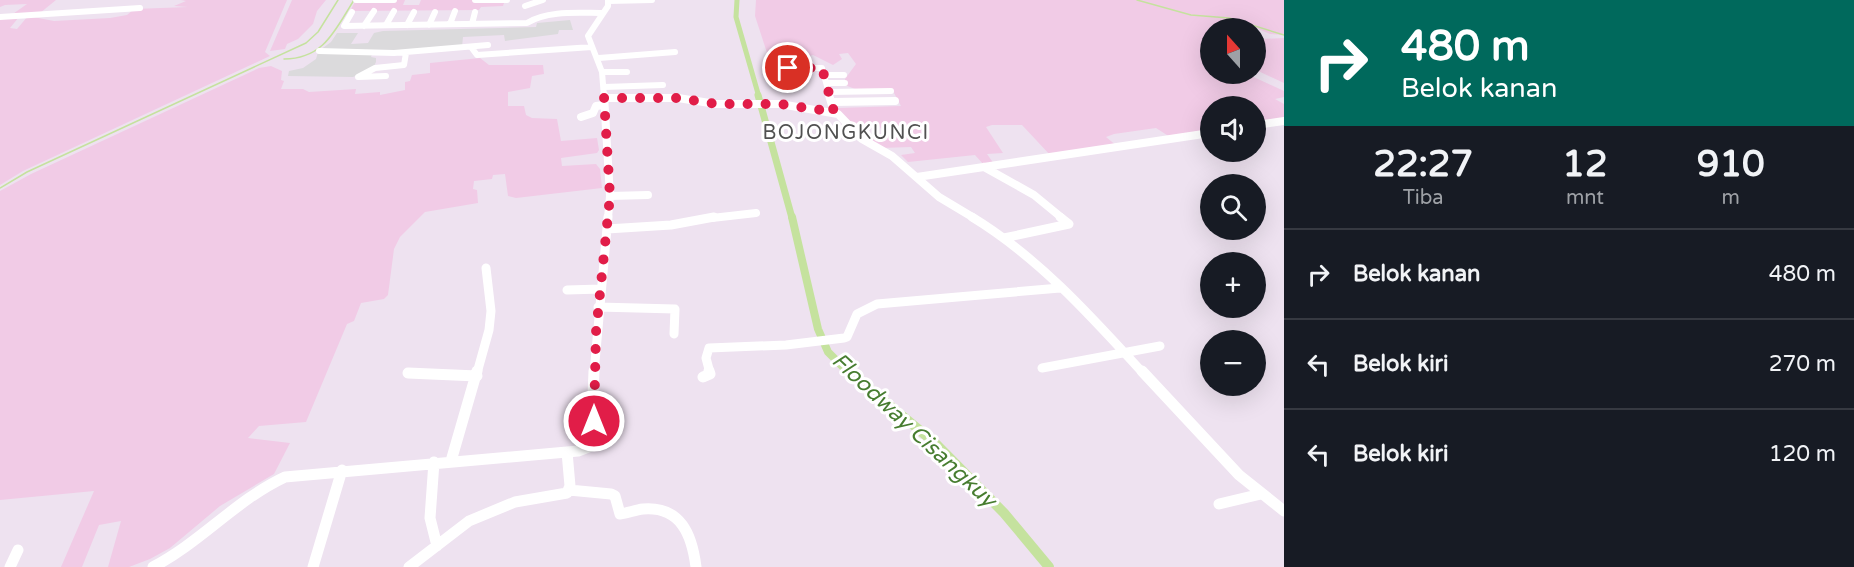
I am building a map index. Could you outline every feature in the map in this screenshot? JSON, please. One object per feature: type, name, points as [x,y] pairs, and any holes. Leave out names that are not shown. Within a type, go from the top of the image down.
[{"type":"street","points":[[356,0],[394,0]]},
{"type":"street","points":[[475,0],[507,0]]},
{"type":"street","points":[[525,6],[543,0]]},
{"type":"street","points":[[153,567],[179,555],[244,498],[264,486],[297,474],[586,450],[593,441],[598,307],[610,196],[602,72],[589,32],[608,0],[652,0]]},
{"type":"street","points":[[0,17],[140,8]]},
{"type":"street","points":[[364,26],[374,11]]},
{"type":"street","points":[[386,26],[394,11]]},
{"type":"street","points":[[450,24],[455,11]]},
{"type":"street","points":[[352,12],[344,26],[531,22],[533,19],[556,12],[567,14]]},
{"type":"street","points":[[407,25],[414,12]]},
{"type":"street","points":[[429,25],[435,12]]},
{"type":"street","points":[[472,24],[475,12]]},
{"type":"street","points":[[492,23],[496,12]]},
{"type":"street","points":[[533,19],[567,14],[602,13]]},
{"type":"street","points":[[319,51],[406,53],[488,45]]},
{"type":"street","points":[[471,47],[478,55],[592,47]]},
{"type":"street","points":[[599,58],[675,52]]},
{"type":"street","points":[[386,76],[358,77],[375,68],[404,65],[406,53]]},
{"type":"street","points":[[771,68],[822,68],[834,112]]},
{"type":"street","points":[[602,72],[627,72]]},
{"type":"street","points":[[824,75],[844,75]]},
{"type":"street","points":[[826,83],[845,83]]},
{"type":"street","points":[[581,117],[593,113],[604,97],[663,85]]},
{"type":"street","points":[[829,92],[891,91]]},
{"type":"street","points":[[604,97],[678,98],[716,104],[780,104],[834,112],[862,139],[892,156],[939,197],[1004,238],[1060,288],[1126,354],[1239,475],[1284,511]]},
{"type":"street","points":[[833,102],[895,101]]},
{"type":"street","points":[[1266,124],[1284,121]]},
{"type":"street","points":[[916,177],[1200,134]]},
{"type":"street","points":[[984,167],[1034,195],[1069,224],[1004,238]]},
{"type":"street","points":[[610,196],[648,195]]},
{"type":"street","points":[[607,229],[671,225],[716,216],[756,213]]},
{"type":"street","points":[[451,460],[489,330],[491,311],[486,268]]},
{"type":"street","points":[[703,377],[710,375],[706,358],[711,347],[810,344],[847,337],[856,314],[866,307],[886,302],[982,296],[996,293],[1011,294],[1060,288]]},
{"type":"street","points":[[567,290],[601,289]]},
{"type":"street","points":[[598,307],[675,309],[674,334]]},
{"type":"street","points":[[1042,368],[1160,346]]},
{"type":"street","points":[[408,373],[477,376]]},
{"type":"street","points":[[567,452],[569,490]]},
{"type":"street","points":[[434,462],[430,503],[436,544]]},
{"type":"street","points":[[314,567],[342,470]]},
{"type":"street","points":[[409,567],[456,529],[515,502],[562,495],[569,490],[611,494],[615,496],[620,514],[646,509],[671,515],[687,527],[696,567]]},
{"type":"street","points":[[1219,504],[1261,494]]},
{"type":"street","points":[[10,567],[18,550]]},
{"type":"shaded area","points":[[0,0],[56,0],[40,13],[10,16],[27,4],[0,7]]},
{"type":"shaded area","points":[[181,0],[287,0],[265,52],[270,56],[23,171],[0,185],[0,18],[19,17],[10,28],[17,29],[28,16],[54,21],[110,18],[127,15],[134,9],[188,7],[174,6],[186,1]]},
{"type":"shaded area","points":[[292,0],[326,0],[317,11],[313,24],[298,39],[287,44],[285,49],[270,51]]},
{"type":"shaded area","points":[[356,0],[405,0],[403,5],[419,5],[421,0],[501,0],[500,3],[504,3],[503,6],[481,7],[479,10],[350,11]]},
{"type":"shaded area","points":[[756,0],[1284,0],[1284,35],[1266,32],[1266,18],[1200,18],[1200,84],[1266,83],[1284,91],[1284,97],[1275,99],[1284,104],[1284,118],[1266,121],[1266,96],[1200,96],[1200,132],[1170,137],[1156,128],[1114,134],[1106,137],[1117,146],[1051,156],[1022,125],[992,125],[986,127],[1003,153],[987,154],[994,164],[984,165],[975,155],[908,162],[901,155],[915,153],[911,147],[881,148],[867,138],[885,137],[879,125],[852,125],[836,111],[838,108],[901,106],[893,91],[855,89],[845,85],[845,79],[856,64],[848,53],[839,54],[842,59],[833,65],[813,55],[796,59],[797,65],[771,65],[755,16]]},
{"type":"shaded area","points":[[570,20],[573,30],[559,30],[558,34],[505,41],[504,35],[463,37],[462,47],[423,51],[320,50],[331,42],[337,33],[358,33],[351,44],[368,43],[374,33],[383,31],[536,27],[537,23]]},
{"type":"shaded area","points":[[1284,38],[1284,83],[1266,75],[1266,39]]},
{"type":"shaded area","points":[[318,52],[372,54],[371,57],[376,58],[376,62],[373,68],[353,77],[288,76],[289,71],[303,68],[316,59]]},
{"type":"shaded area","points":[[480,58],[489,65],[543,65],[544,74],[532,76],[530,88],[508,92],[508,106],[524,106],[526,115],[532,118],[557,119],[561,141],[597,138],[599,150],[597,153],[561,158],[562,166],[596,164],[600,169],[602,188],[516,198],[508,196],[505,174],[493,175],[492,179],[474,181],[473,189],[477,190],[478,203],[425,212],[400,237],[394,249],[388,295],[384,299],[361,303],[354,321],[347,324],[306,422],[259,426],[248,438],[290,443],[274,474],[220,506],[170,548],[150,559],[129,567],[108,567],[121,521],[99,525],[82,567],[61,567],[94,491],[0,500],[0,191],[31,174],[259,68],[271,66],[282,71],[281,80],[284,81],[281,89],[303,89],[309,92],[356,89],[355,94],[380,92],[380,95],[405,90],[405,82],[410,81],[412,75],[430,73],[430,63]]},
{"type":"waterway","points":[[0,188],[27,172],[306,43],[318,32],[338,0]]},
{"type":"waterway","points":[[284,59],[298,58],[319,48],[334,32],[354,0]]},
{"type":"waterway","name":"Floodway Cisangkuy","points":[[737,0],[736,17],[759,97]]},
{"type":"waterway","points":[[1137,0],[1191,15],[1229,18],[1284,35]]},
{"type":"waterway","name":"Floodway Cisangkuy","points":[[758,95],[792,218]]},
{"type":"waterway","name":"Floodway Cisangkuy","points":[[792,217],[818,329],[828,352],[849,373]]},
{"type":"waterway","name":"Floodway Cisangkuy","points":[[848,371],[935,443],[1004,513],[1049,567]]},
{"type":"district","name":"BOJONGKUNCI","points":[[846,133]]},
{"type":"route","points":[[594,421],[596,332],[610,196],[604,98],[678,98],[716,104],[780,104],[834,112],[822,68],[788,68]]}]
